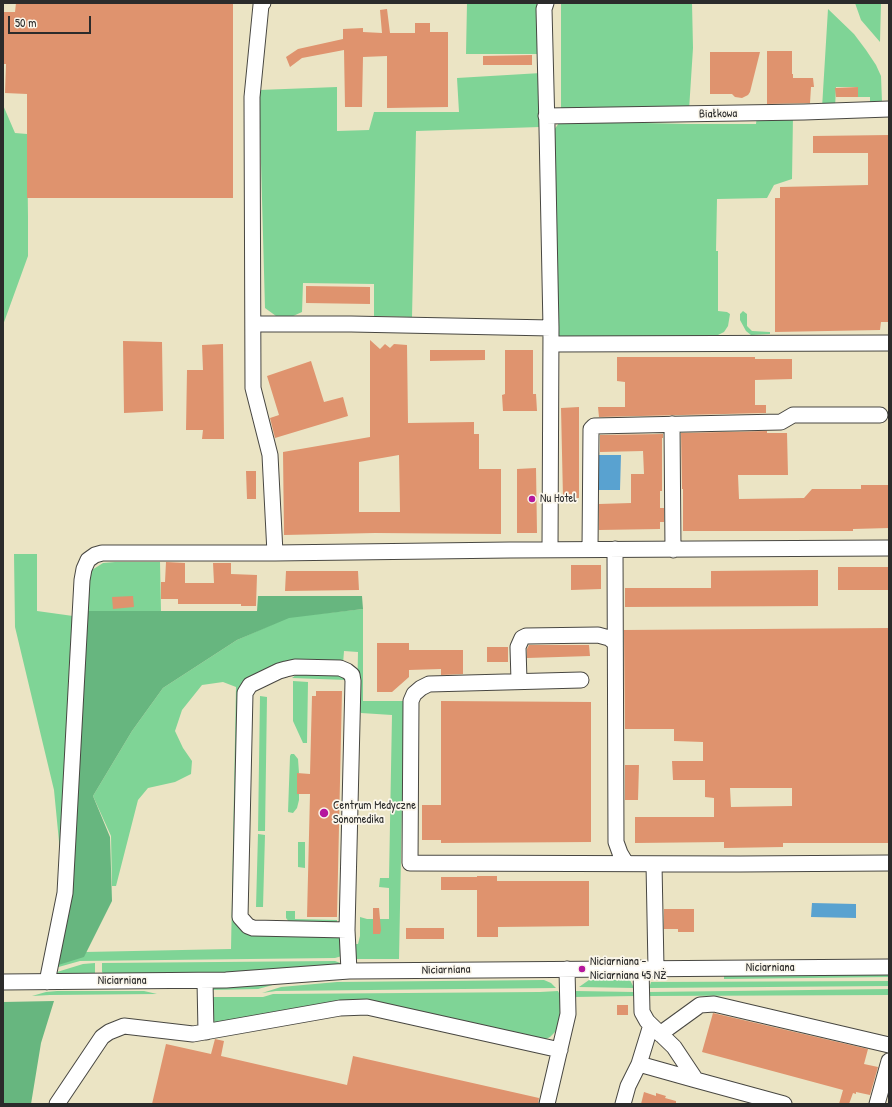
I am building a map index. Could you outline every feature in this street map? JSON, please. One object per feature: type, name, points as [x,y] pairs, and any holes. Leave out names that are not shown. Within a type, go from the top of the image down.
[{"type":"street","points":[[263,3],[261,5],[252,97],[253,388],[270,454],[275,553]]},
{"type":"street","points":[[546,3],[544,9],[552,328],[550,550]]},
{"type":"street","name":"Białkowa","points":[[546,116],[804,112],[889,109]]},
{"type":"street","points":[[253,324],[359,324],[552,328]]},
{"type":"street","points":[[551,344],[889,343]]},
{"type":"street","points":[[590,549],[591,429],[594,426],[781,422],[794,415],[880,415]]},
{"type":"street","points":[[672,424],[673,550]]},
{"type":"street","points":[[47,982],[65,893],[82,580],[84,569],[88,560],[95,555],[102,553],[889,548]]},
{"type":"street","points":[[615,549],[616,842],[626,863]]},
{"type":"street","points":[[519,681],[518,648],[522,638],[526,636],[598,635],[609,638],[615,643]]},
{"type":"street","points":[[348,930],[253,928],[248,926],[240,917],[245,692],[250,685],[286,669],[340,668],[352,675],[348,930],[349,971]]},
{"type":"street","points":[[581,680],[429,684],[414,694],[411,701],[410,863],[889,863]]},
{"type":"street","points":[[654,864],[649,968],[642,1012],[674,1047],[696,1080]]},
{"type":"street","name":"Niciarniana","points":[[3,982],[205,981],[349,971],[889,967]]},
{"type":"street","points":[[547,1104],[568,1014],[567,969]]},
{"type":"street","points":[[205,981],[206,1032]]},
{"type":"street","points":[[623,1104],[628,1086],[656,1029],[700,1004],[714,1004],[889,1045]]},
{"type":"street","points":[[57,1104],[102,1037],[109,1032],[124,1026],[186,1034],[206,1032],[340,1008],[367,1007],[560,1050]]},
{"type":"street","points":[[877,1104],[889,1061]]},
{"type":"street","points":[[639,1064],[784,1104]]},
{"type":"green space","points":[[467,3],[541,3],[541,54],[466,54]]},
{"type":"green space","points":[[561,3],[692,3],[693,48],[689,110],[561,110]]},
{"type":"green space","points":[[855,3],[881,3],[880,42],[861,20]]},
{"type":"green space","points":[[828,9],[854,34],[876,65],[881,76],[882,102],[870,106],[870,97],[858,97],[858,87],[836,87],[835,108],[822,108]]},
{"type":"green space","points":[[541,73],[540,127],[416,131],[412,317],[374,316],[374,284],[303,283],[302,312],[291,317],[276,316],[265,308],[259,90],[337,87],[337,131],[369,130],[374,112],[459,112],[457,78]]},
{"type":"green space","points":[[3,105],[15,133],[27,134],[28,256],[3,325]]},
{"type":"green space","points":[[793,115],[792,179],[774,185],[767,198],[717,199],[716,251],[718,251],[718,311],[727,312],[730,314],[728,326],[724,332],[716,336],[561,338],[559,336],[554,130],[559,123],[562,121],[756,124],[757,116]]},
{"type":"green space","points":[[743,311],[747,314],[747,326],[752,331],[770,332],[770,334],[751,335],[746,331],[740,320],[740,314]]},
{"type":"green space","points":[[14,554],[37,554],[37,611],[73,616],[60,852],[54,790],[15,627]]},
{"type":"green space","points":[[160,562],[161,612],[85,611],[89,575],[92,570],[103,563]]},
{"type":"green space","points":[[258,596],[362,596],[363,609],[289,618],[237,640],[163,688],[132,731],[93,796],[110,837],[112,901],[84,957],[55,966],[85,611],[257,611]]},
{"type":"green space","points":[[363,609],[363,701],[404,701],[399,959],[354,959],[352,944],[358,944],[360,936],[360,917],[367,919],[389,919],[389,888],[379,887],[380,878],[389,878],[392,715],[361,713],[357,705],[358,652],[344,651],[343,664],[252,677],[234,917],[341,937],[342,956],[335,958],[80,961],[55,968],[55,966],[85,952],[231,949],[236,687],[223,682],[202,685],[182,710],[175,731],[183,748],[192,761],[191,774],[175,782],[148,788],[138,800],[116,886],[112,886],[111,836],[93,796],[132,731],[163,688],[237,640],[289,617]]},
{"type":"green space","points":[[297,674],[344,675],[346,680],[292,678]]},
{"type":"green space","points":[[293,681],[308,682],[307,743],[303,743],[293,721]]},
{"type":"green space","points":[[260,696],[267,697],[265,831],[258,831]]},
{"type":"green space","points":[[291,754],[294,754],[298,759],[299,773],[297,774],[297,794],[299,794],[299,800],[297,808],[293,813],[288,812]]},
{"type":"green space","points":[[258,834],[265,835],[263,907],[256,907]]},
{"type":"green space","points":[[298,842],[305,842],[305,868],[298,867]]},
{"type":"green space","points":[[286,911],[295,911],[295,919],[337,920],[337,925],[290,923],[286,918]]},
{"type":"green space","points":[[335,961],[343,964],[225,975],[105,976],[102,972],[102,963]]},
{"type":"green space","points":[[95,963],[95,973],[91,976],[59,975],[57,972],[83,964]]},
{"type":"green space","points":[[889,974],[889,977],[724,979],[724,975]]},
{"type":"green space","points":[[544,980],[551,983],[556,988],[276,991],[262,993],[281,987],[337,982]]},
{"type":"green space","points":[[589,980],[630,980],[634,988],[579,987]]},
{"type":"green space","points":[[889,981],[889,986],[649,988],[651,982]]},
{"type":"green space","points":[[280,983],[258,989],[212,990],[214,988]]},
{"type":"green space","points":[[889,989],[889,995],[648,996],[649,992]]},
{"type":"green space","points":[[57,991],[144,991],[157,994],[32,996]]},
{"type":"green space","points":[[558,991],[561,997],[562,1010],[560,1022],[556,1031],[546,1039],[380,1002],[357,1000],[221,1024],[211,1019],[209,997],[263,997],[273,994]]},
{"type":"green space","points":[[576,991],[634,992],[635,996],[574,997]]},
{"type":"green space","points":[[54,1001],[41,1043],[31,1104],[3,1104],[3,1002]]},
{"type":"water","points":[[597,455],[621,455],[620,490],[597,490]]},
{"type":"water","points":[[812,903],[856,904],[856,918],[811,917]]},
{"type":"building","points":[[16,3],[233,3],[233,198],[27,198],[27,94],[5,93],[6,64],[3,64],[3,12],[15,12]]},
{"type":"building","points":[[387,9],[390,33],[415,33],[415,23],[430,23],[430,32],[448,32],[448,107],[387,108],[387,56],[363,57],[362,107],[345,107],[344,50],[302,58],[290,67],[286,57],[298,49],[343,39],[343,29],[363,28],[363,32],[382,33],[380,10]]},
{"type":"building","points":[[767,51],[792,51],[793,78],[813,78],[814,87],[811,87],[810,103],[767,104]]},
{"type":"building","points":[[710,52],[760,52],[748,95],[742,98],[735,97],[732,94],[710,94]]},
{"type":"building","points":[[532,55],[532,65],[483,65],[483,56]]},
{"type":"building","points":[[858,87],[858,97],[836,97],[835,88]]},
{"type":"building","points":[[889,135],[889,322],[881,322],[880,330],[775,332],[775,198],[780,198],[780,187],[868,185],[868,153],[813,153],[813,136]]},
{"type":"building","points":[[306,286],[370,287],[370,304],[306,303]]},
{"type":"building","points":[[370,340],[380,349],[385,344],[390,348],[394,344],[407,345],[408,423],[474,422],[474,434],[479,434],[479,469],[501,469],[501,534],[375,533],[284,535],[283,452],[370,437]],"holes":[[[399,455],[400,512],[359,512],[359,462]]]},
{"type":"building","points":[[123,341],[162,342],[163,411],[124,413]]},
{"type":"building","points":[[223,344],[224,439],[202,439],[203,430],[186,430],[187,370],[203,370],[202,345]]},
{"type":"building","points":[[430,350],[485,350],[485,360],[430,361]]},
{"type":"building","points":[[505,350],[533,350],[533,394],[536,394],[537,411],[503,411],[502,395],[505,394]]},
{"type":"building","points":[[617,357],[755,357],[755,359],[792,359],[792,379],[755,380],[755,405],[766,405],[766,413],[599,417],[598,407],[625,407],[625,382],[617,381]]},
{"type":"building","points":[[311,361],[324,402],[343,397],[348,416],[275,438],[270,418],[279,415],[267,376]]},
{"type":"building","points":[[579,407],[579,498],[563,498],[561,408]]},
{"type":"building","points":[[767,431],[767,433],[787,433],[788,475],[738,475],[739,499],[804,498],[812,489],[861,489],[861,485],[889,485],[889,528],[853,529],[853,531],[683,531],[681,433]]},
{"type":"building","points":[[663,434],[662,491],[660,491],[660,508],[664,508],[664,522],[660,522],[660,529],[599,530],[599,504],[631,503],[631,474],[644,474],[643,451],[600,452],[600,435]]},
{"type":"building","points":[[536,468],[537,533],[517,533],[517,469]]},
{"type":"building","points":[[246,471],[256,471],[256,499],[247,499]]},
{"type":"building","points":[[166,562],[185,563],[185,583],[214,583],[213,563],[231,563],[231,574],[257,575],[256,606],[241,606],[241,604],[178,604],[178,599],[161,599],[161,582],[165,582]]},
{"type":"building","points":[[571,565],[601,565],[601,589],[571,590]]},
{"type":"building","points":[[838,567],[889,567],[889,590],[838,590]]},
{"type":"building","points":[[818,570],[818,606],[625,607],[625,588],[711,588],[711,571]]},
{"type":"building","points":[[286,571],[358,571],[359,590],[285,591]]},
{"type":"building","points":[[133,596],[134,607],[113,609],[112,597]]},
{"type":"building","points":[[889,628],[889,843],[783,843],[783,847],[724,848],[724,842],[635,843],[635,817],[714,817],[714,798],[705,797],[705,780],[673,780],[672,761],[703,761],[703,742],[674,741],[674,729],[625,729],[624,630]],"holes":[[[730,788],[792,788],[792,806],[731,807]]]},
{"type":"building","points":[[377,643],[409,643],[409,650],[463,650],[463,674],[441,675],[441,669],[409,670],[409,677],[392,692],[377,692]]},
{"type":"building","points":[[529,645],[589,645],[590,656],[527,658],[527,649]]},
{"type":"building","points":[[487,647],[508,647],[508,662],[487,662]]},
{"type":"building","name":"Centrum Medyczne Sonomedika","points":[[316,691],[342,691],[337,917],[307,917],[310,794],[297,794],[297,773],[310,774],[312,696],[316,696]]},
{"type":"building","points":[[441,701],[591,702],[591,842],[441,843],[441,840],[422,840],[422,805],[441,805]]},
{"type":"building","points":[[625,765],[639,765],[638,800],[625,800]]},
{"type":"building","points":[[497,876],[497,881],[589,881],[589,926],[498,927],[498,937],[477,937],[477,890],[441,890],[441,877]]},
{"type":"building","points":[[373,908],[379,908],[380,934],[373,934]]},
{"type":"building","points":[[664,909],[694,909],[694,932],[678,932],[678,929],[664,929]]},
{"type":"building","points":[[406,928],[444,928],[444,939],[406,939]]},
{"type":"building","points":[[617,1005],[628,1005],[628,1015],[617,1015]]},
{"type":"building","points":[[713,1013],[868,1049],[864,1064],[878,1067],[870,1095],[856,1092],[856,1094],[853,1093],[849,1104],[839,1104],[843,1090],[702,1052]]},
{"type":"building","points":[[215,1039],[224,1041],[221,1056],[347,1085],[353,1056],[539,1098],[538,1104],[152,1104],[166,1044],[211,1054]]},
{"type":"building","points":[[644,1092],[656,1096],[656,1093],[666,1096],[665,1098],[676,1101],[676,1104],[641,1104]]},
{"type":"place","name":"Nu Hotel","points":[[532,499]]},
{"type":"place","name":"Centrum Medyczne Sonomedika","points":[[324,813]]},
{"type":"place","name":"Niciarniana - Niciarniana 45 NŻ","points":[[582,969]]}]
